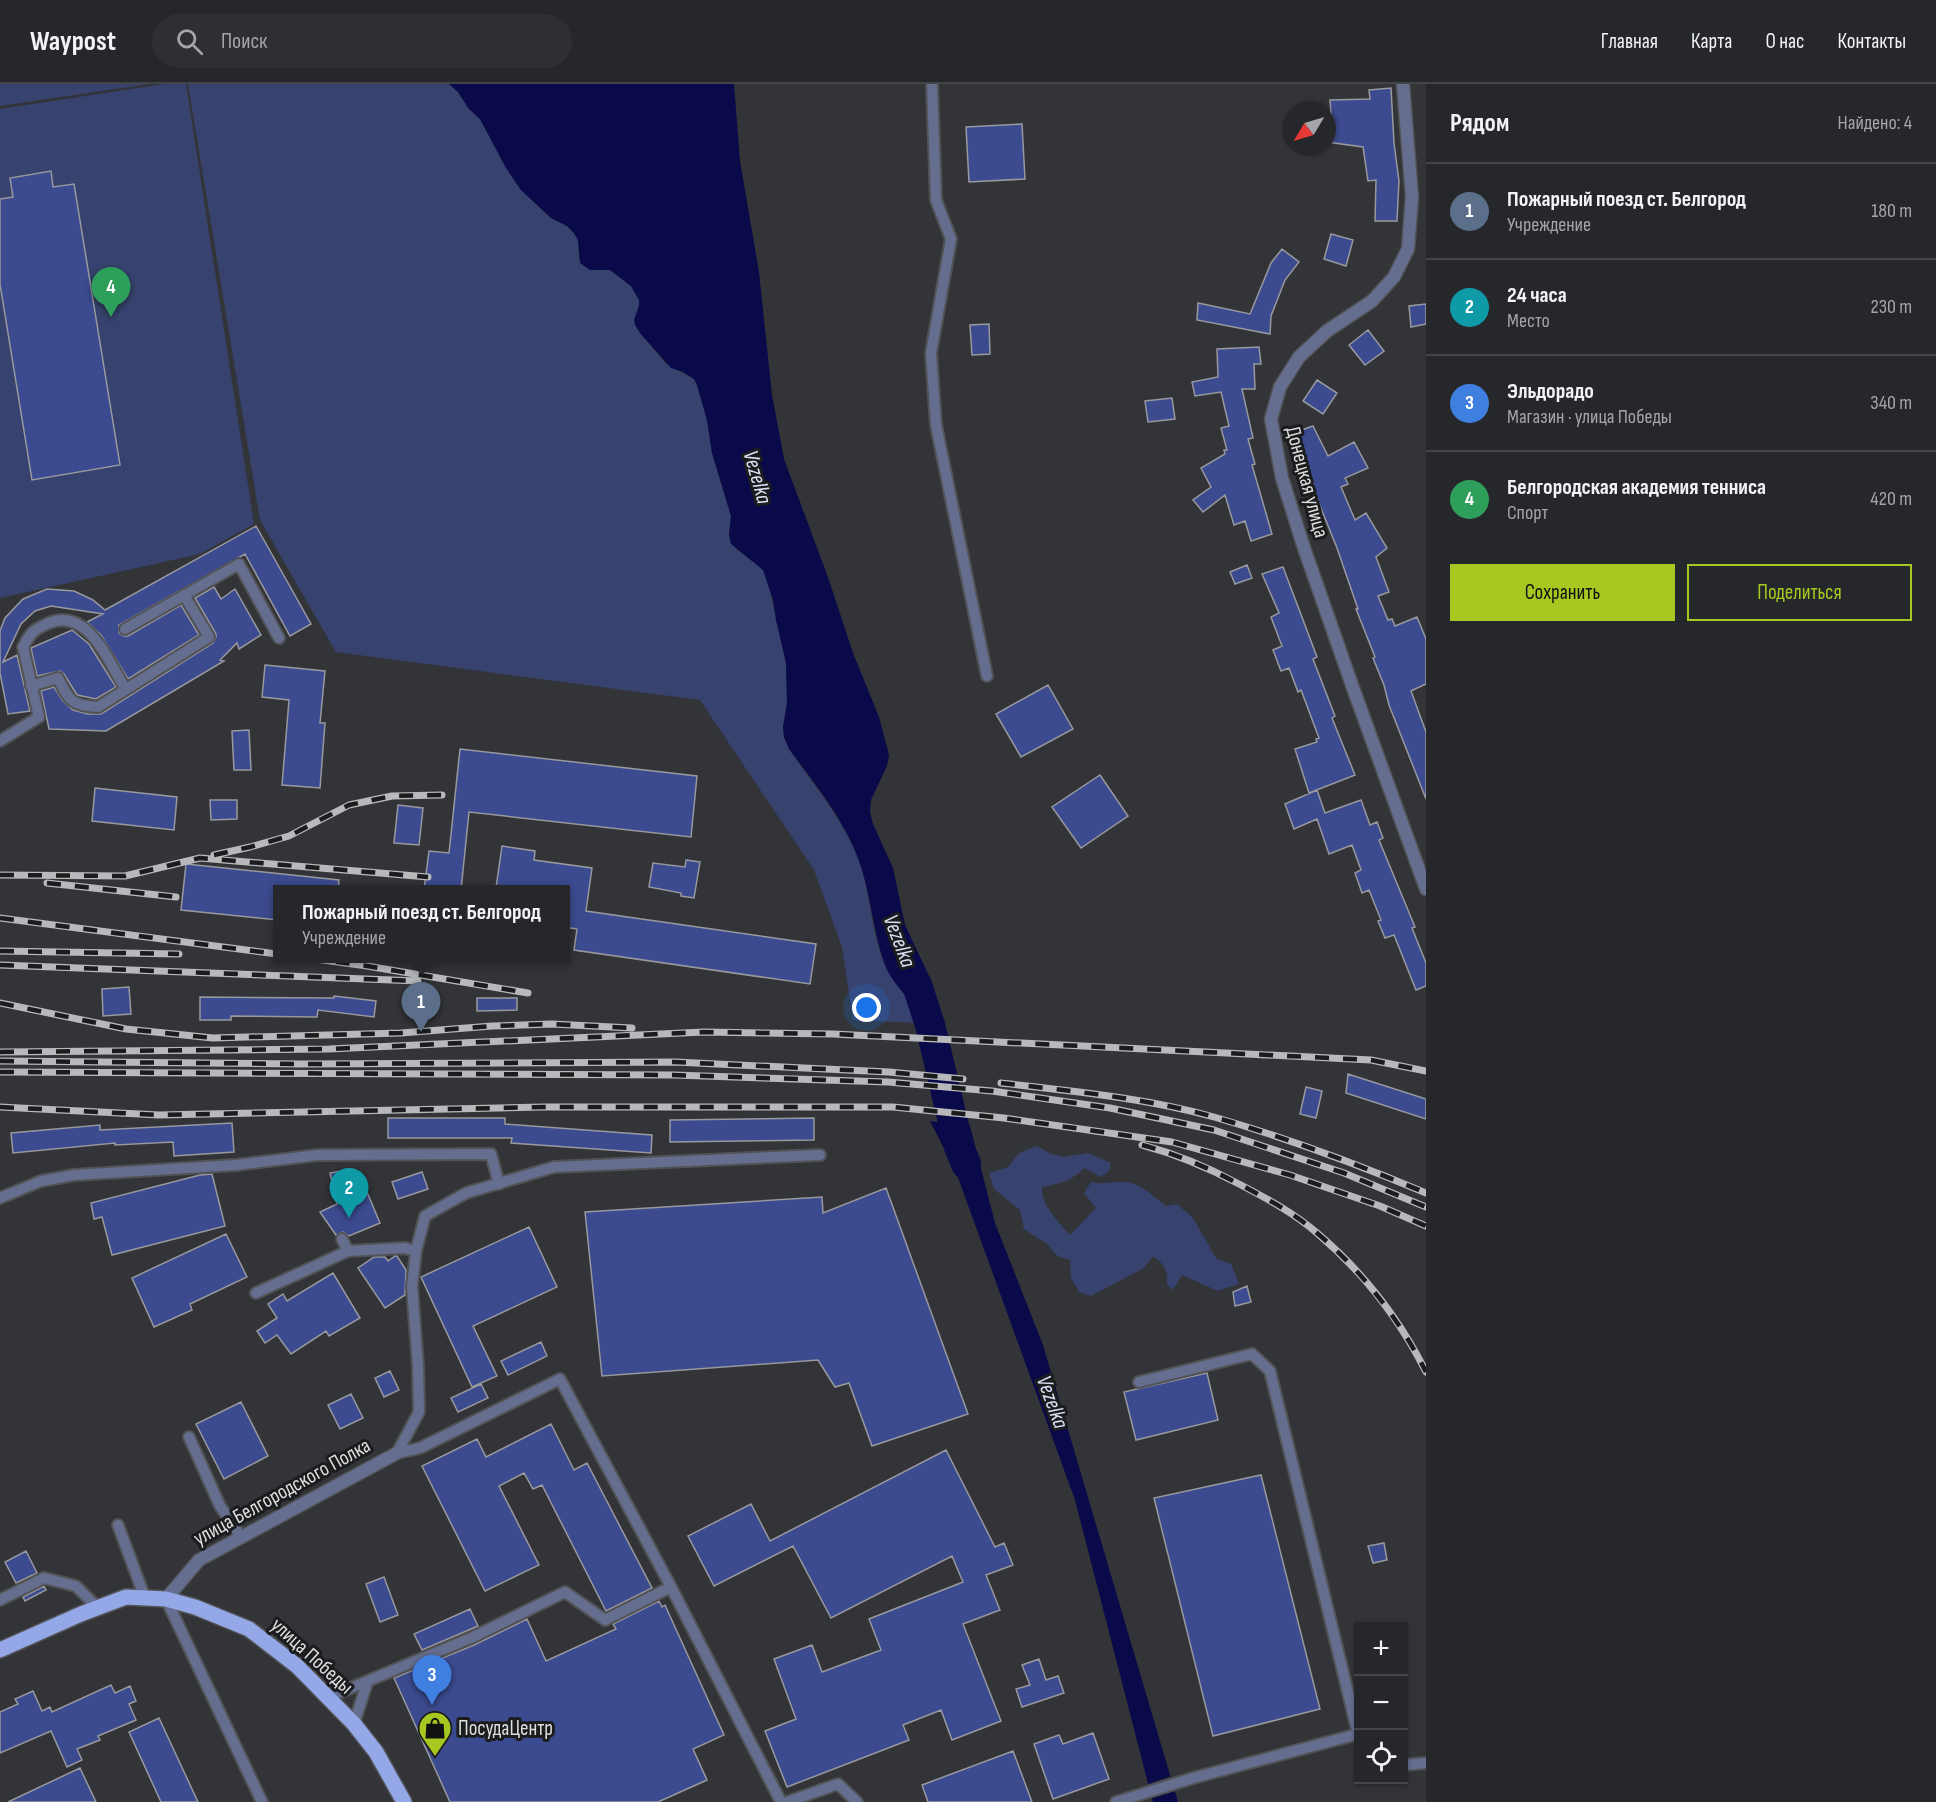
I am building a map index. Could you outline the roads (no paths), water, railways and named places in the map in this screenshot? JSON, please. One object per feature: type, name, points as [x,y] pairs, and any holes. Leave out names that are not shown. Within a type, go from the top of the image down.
[{"type":"main road","name":"улица Победы","points":[[0,1650],[97,1607],[126,1597],[166,1599],[195,1607],[249,1629],[297,1666],[354,1724],[376,1752],[404,1802]]},
{"type":"street","name":"Донецкая улица","points":[[1403,84],[1412,197],[1408,249],[1394,277],[1372,301],[1327,331],[1299,357],[1280,387],[1271,419],[1282,478],[1303,544],[1426,889]]},
{"type":"street","name":"улица Белгородского Полка","points":[[166,1599],[199,1560],[397,1453]]},
{"type":"lane","points":[[932,84],[936,200],[951,238],[931,353],[936,425],[987,676]]},
{"type":"lane","points":[[125,629],[239,564],[279,638]]},
{"type":"lane","points":[[31,686],[58,678],[68,698],[79,706],[98,707],[209,637],[184,595]]},
{"type":"lane","points":[[0,741],[39,717],[23,647],[33,630],[60,619],[77,623],[91,634],[125,688]]},
{"type":"lane","points":[[0,1198],[41,1181],[74,1175],[236,1165],[318,1155],[491,1154],[499,1184]]},
{"type":"lane","points":[[397,1453],[419,1412],[412,1286],[416,1251],[425,1216],[466,1193],[554,1167],[820,1155]]},
{"type":"lane","points":[[342,1239],[348,1251]]},
{"type":"lane","points":[[256,1293],[348,1251],[405,1248],[416,1251]]},
{"type":"lane","points":[[1139,1382],[1252,1354],[1270,1371],[1357,1730]]},
{"type":"lane","points":[[397,1453],[420,1448],[560,1379],[671,1587],[781,1802]]},
{"type":"lane","points":[[189,1437],[220,1506],[241,1537]]},
{"type":"lane","points":[[118,1525],[145,1598]]},
{"type":"lane","points":[[0,1600],[44,1578],[76,1586],[97,1607]]},
{"type":"lane","points":[[329,1697],[471,1638],[565,1592],[605,1620],[671,1587]]},
{"type":"lane","points":[[166,1599],[262,1802]]},
{"type":"lane","points":[[354,1724],[367,1683]]},
{"type":"lane","points":[[1116,1802],[1193,1778],[1354,1736]]},
{"type":"lane","points":[[1408,1765],[1426,1764]]},
{"type":"lane","points":[[787,1802],[838,1784],[857,1802]]},
{"type":"water","points":[[449,84],[734,84],[740,161],[759,272],[772,395],[784,459],[829,580],[853,653],[879,717],[889,755],[887,766],[871,800],[870,812],[893,868],[905,925],[930,978],[940,1022],[930,1025],[920,1023],[913,1006],[889,974],[877,938],[862,871],[852,843],[827,801],[789,749],[784,737],[783,727],[787,703],[786,663],[773,600],[763,570],[731,544],[729,535],[731,516],[712,453],[707,420],[694,379],[671,368],[640,333],[634,320],[639,300],[631,286],[610,270],[590,270],[580,263],[578,240],[574,233],[567,226],[551,218],[521,190],[506,168],[480,119]]},
{"type":"water","points":[[930,1121],[970,1126],[995,1223],[1043,1345],[1178,1802],[1153,1802],[1075,1500],[956,1172]]},
{"type":"waterway","name":"Vezelka","points":[[917,985],[930,1025],[959,1147],[966,1164]]},
{"type":"railway","points":[[214,855],[289,836],[349,805],[392,796],[442,795]]},
{"type":"railway","points":[[0,875],[125,876],[200,858],[428,877]]},
{"type":"railway","points":[[47,883],[176,897]]},
{"type":"railway","points":[[0,918],[273,953]]},
{"type":"railway","points":[[0,951],[179,954]]},
{"type":"railway","points":[[345,963],[528,993]]},
{"type":"railway","points":[[0,965],[418,981]]},
{"type":"railway","points":[[0,1003],[126,1029],[213,1038],[401,1033],[552,1024],[632,1028]]},
{"type":"railway","points":[[0,1052],[329,1049],[704,1032],[833,1034],[1371,1060],[1426,1071]]},
{"type":"railway","points":[[0,1061],[302,1064],[675,1062],[889,1072],[963,1079]]},
{"type":"railway","points":[[0,1072],[674,1075],[888,1082],[992,1091],[1110,1108],[1214,1130],[1344,1173],[1426,1207]]},
{"type":"railway","points":[[1001,1083],[1081,1092],[1188,1110],[1322,1152],[1426,1193]]},
{"type":"railway","points":[[0,1107],[159,1115],[544,1107],[893,1107],[1004,1118],[1172,1142],[1290,1175],[1380,1206],[1426,1226]]},
{"type":"railway","points":[[1142,1145],[1216,1172],[1269,1200],[1308,1226],[1334,1248],[1379,1297],[1426,1372]]},
{"type":"place","name":"Белгородская академия тенниса","points":[[111,317]]},
{"type":"place","name":"Пожарный поезд ст. Белгород","points":[[421,1032]]},
{"type":"place","name":"24 часа","points":[[349,1218]]},
{"type":"place","name":"Эльдорадо","points":[[432,1705]]},
{"type":"place","name":"ПосудаЦентр","points":[[435,1757]]}]
